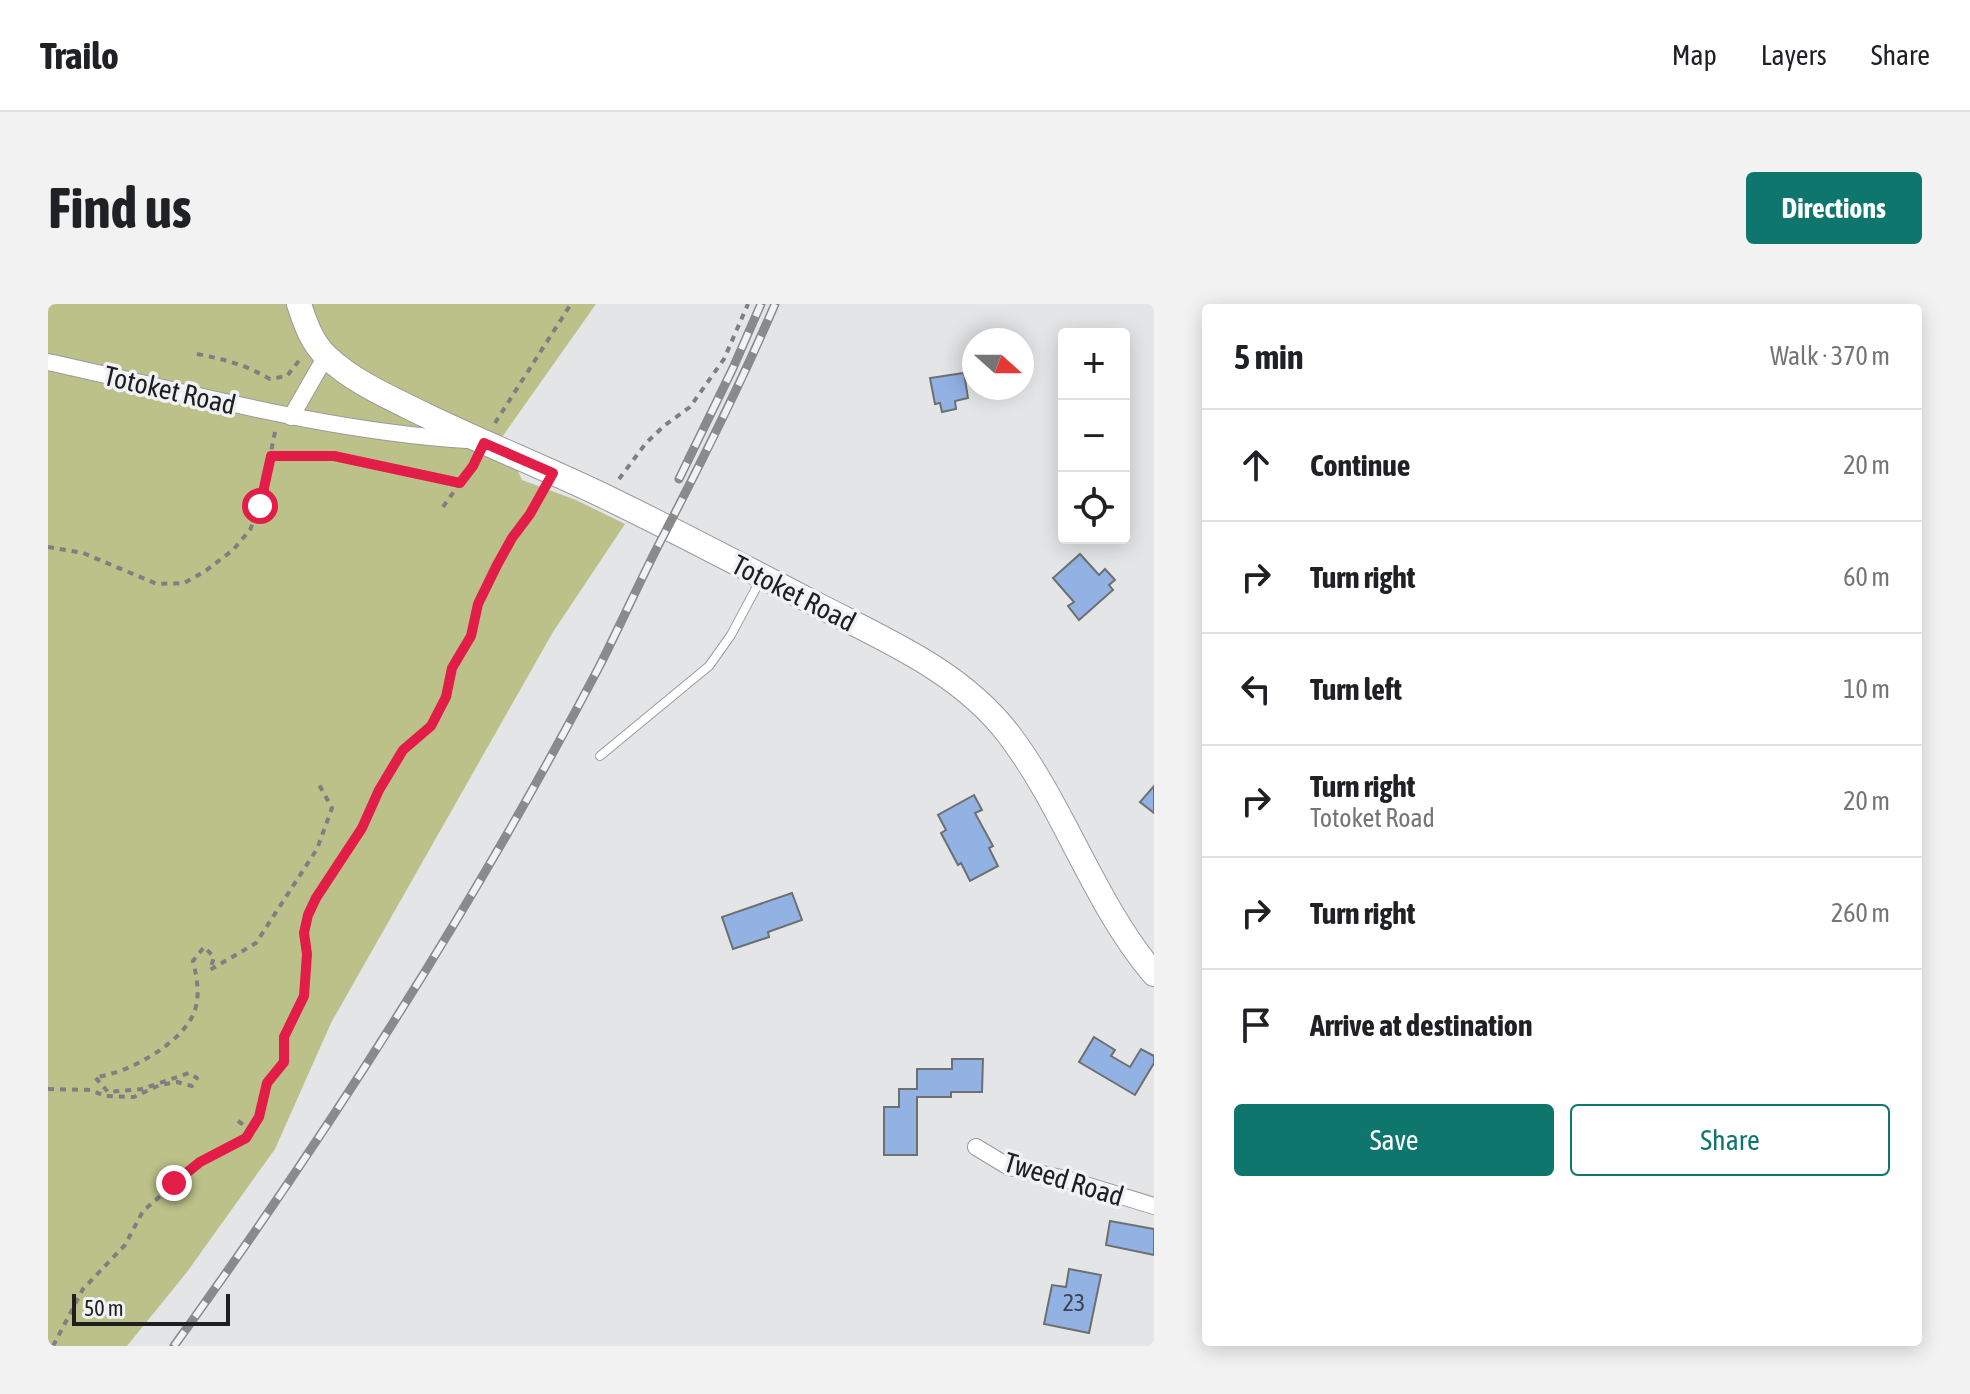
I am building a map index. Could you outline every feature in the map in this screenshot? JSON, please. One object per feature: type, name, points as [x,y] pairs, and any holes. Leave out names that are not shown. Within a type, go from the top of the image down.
[{"type":"main road","points":[[299,304],[319,347],[368,387],[480,442]]},
{"type":"main road","name":"Totoket Road","points":[[480,442],[604,496],[762,577],[934,667],[985,706],[1010,735],[1032,768],[1116,918],[1154,974]]},
{"type":"street","points":[[291,417],[319,347]]},
{"type":"street","name":"Totoket Road","points":[[48,362],[350,428],[480,442]]},
{"type":"street","name":"Tweed Road","points":[[976,1147],[1009,1167],[1066,1179],[1154,1206]]},
{"type":"lane","points":[[600,756],[709,666],[731,635],[762,577]]},
{"type":"path","points":[[443,507],[473,466],[480,442],[571,304]]},
{"type":"path","points":[[604,496],[646,443],[690,407],[724,359],[748,304]]},
{"type":"path","points":[[197,354],[228,360],[270,379],[287,376],[304,354],[319,347]]},
{"type":"path","points":[[48,547],[83,553],[157,584],[184,583],[233,550],[250,530],[260,506],[276,426]]},
{"type":"path","points":[[271,456],[334,456],[460,483]]},
{"type":"path","points":[[53,1346],[83,1289],[125,1245],[143,1211],[200,1162],[239,1143],[252,1131],[263,1104],[267,1083],[282,1067],[284,1037],[304,996],[307,954],[304,933],[308,915],[362,828],[379,790],[403,750],[431,726],[446,697],[452,668],[471,636],[478,604],[512,538],[530,514],[553,473]]},
{"type":"path","points":[[48,1089],[90,1090],[105,1096],[134,1097],[160,1085],[177,1082],[192,1086],[197,1078],[189,1073],[142,1089],[108,1092],[95,1077],[112,1075],[133,1066],[177,1036],[194,1012],[199,983],[193,961],[204,947],[214,957],[210,970],[256,943],[317,849],[332,808],[317,781]]},
{"type":"path","points":[[238,1121],[252,1131]]},
{"type":"green space","points":[[48,304],[596,304],[502,437],[522,480],[576,500],[625,524],[553,632],[331,1023],[275,1149],[187,1272],[127,1346],[48,1346]]},
{"type":"building","points":[[962,373],[962,399],[955,401],[956,409],[942,412],[940,403],[935,404],[930,378]]},
{"type":"building","points":[[1080,554],[1099,575],[1105,569],[1115,580],[1109,585],[1113,590],[1079,620],[1068,606],[1074,602],[1053,578]]},
{"type":"building","points":[[1154,786],[1154,813],[1140,802]]},
{"type":"building","points":[[974,795],[982,810],[975,813],[993,846],[989,848],[998,866],[970,881],[941,833],[946,830],[938,815]]},
{"type":"building","points":[[792,893],[802,920],[768,932],[769,937],[733,949],[722,917]]},
{"type":"building","points":[[1094,1037],[1115,1050],[1111,1056],[1130,1067],[1141,1049],[1154,1056],[1154,1063],[1135,1095],[1079,1062]]},
{"type":"building","points":[[952,1059],[983,1059],[982,1092],[951,1092],[951,1097],[917,1097],[917,1155],[884,1155],[884,1107],[899,1107],[899,1089],[917,1089],[917,1069],[952,1069]]},
{"type":"building","points":[[1110,1221],[1154,1229],[1154,1255],[1106,1245]]},
{"type":"building","points":[[1069,1269],[1101,1275],[1089,1333],[1044,1324],[1052,1285],[1066,1287]]},
{"type":"railway","points":[[679,479],[761,304]]},
{"type":"railway","points":[[174,1346],[344,1099],[501,844],[598,669],[719,425],[775,304]]},
{"type":"route","points":[[174,1183],[200,1162],[239,1143],[252,1131],[259,1117],[267,1083],[284,1062],[284,1037],[304,996],[307,954],[304,933],[308,915],[362,828],[379,790],[403,750],[431,726],[446,697],[452,668],[471,636],[478,604],[512,538],[530,514],[553,473],[484,443],[473,466],[460,483],[334,456],[271,456],[260,506]]}]
